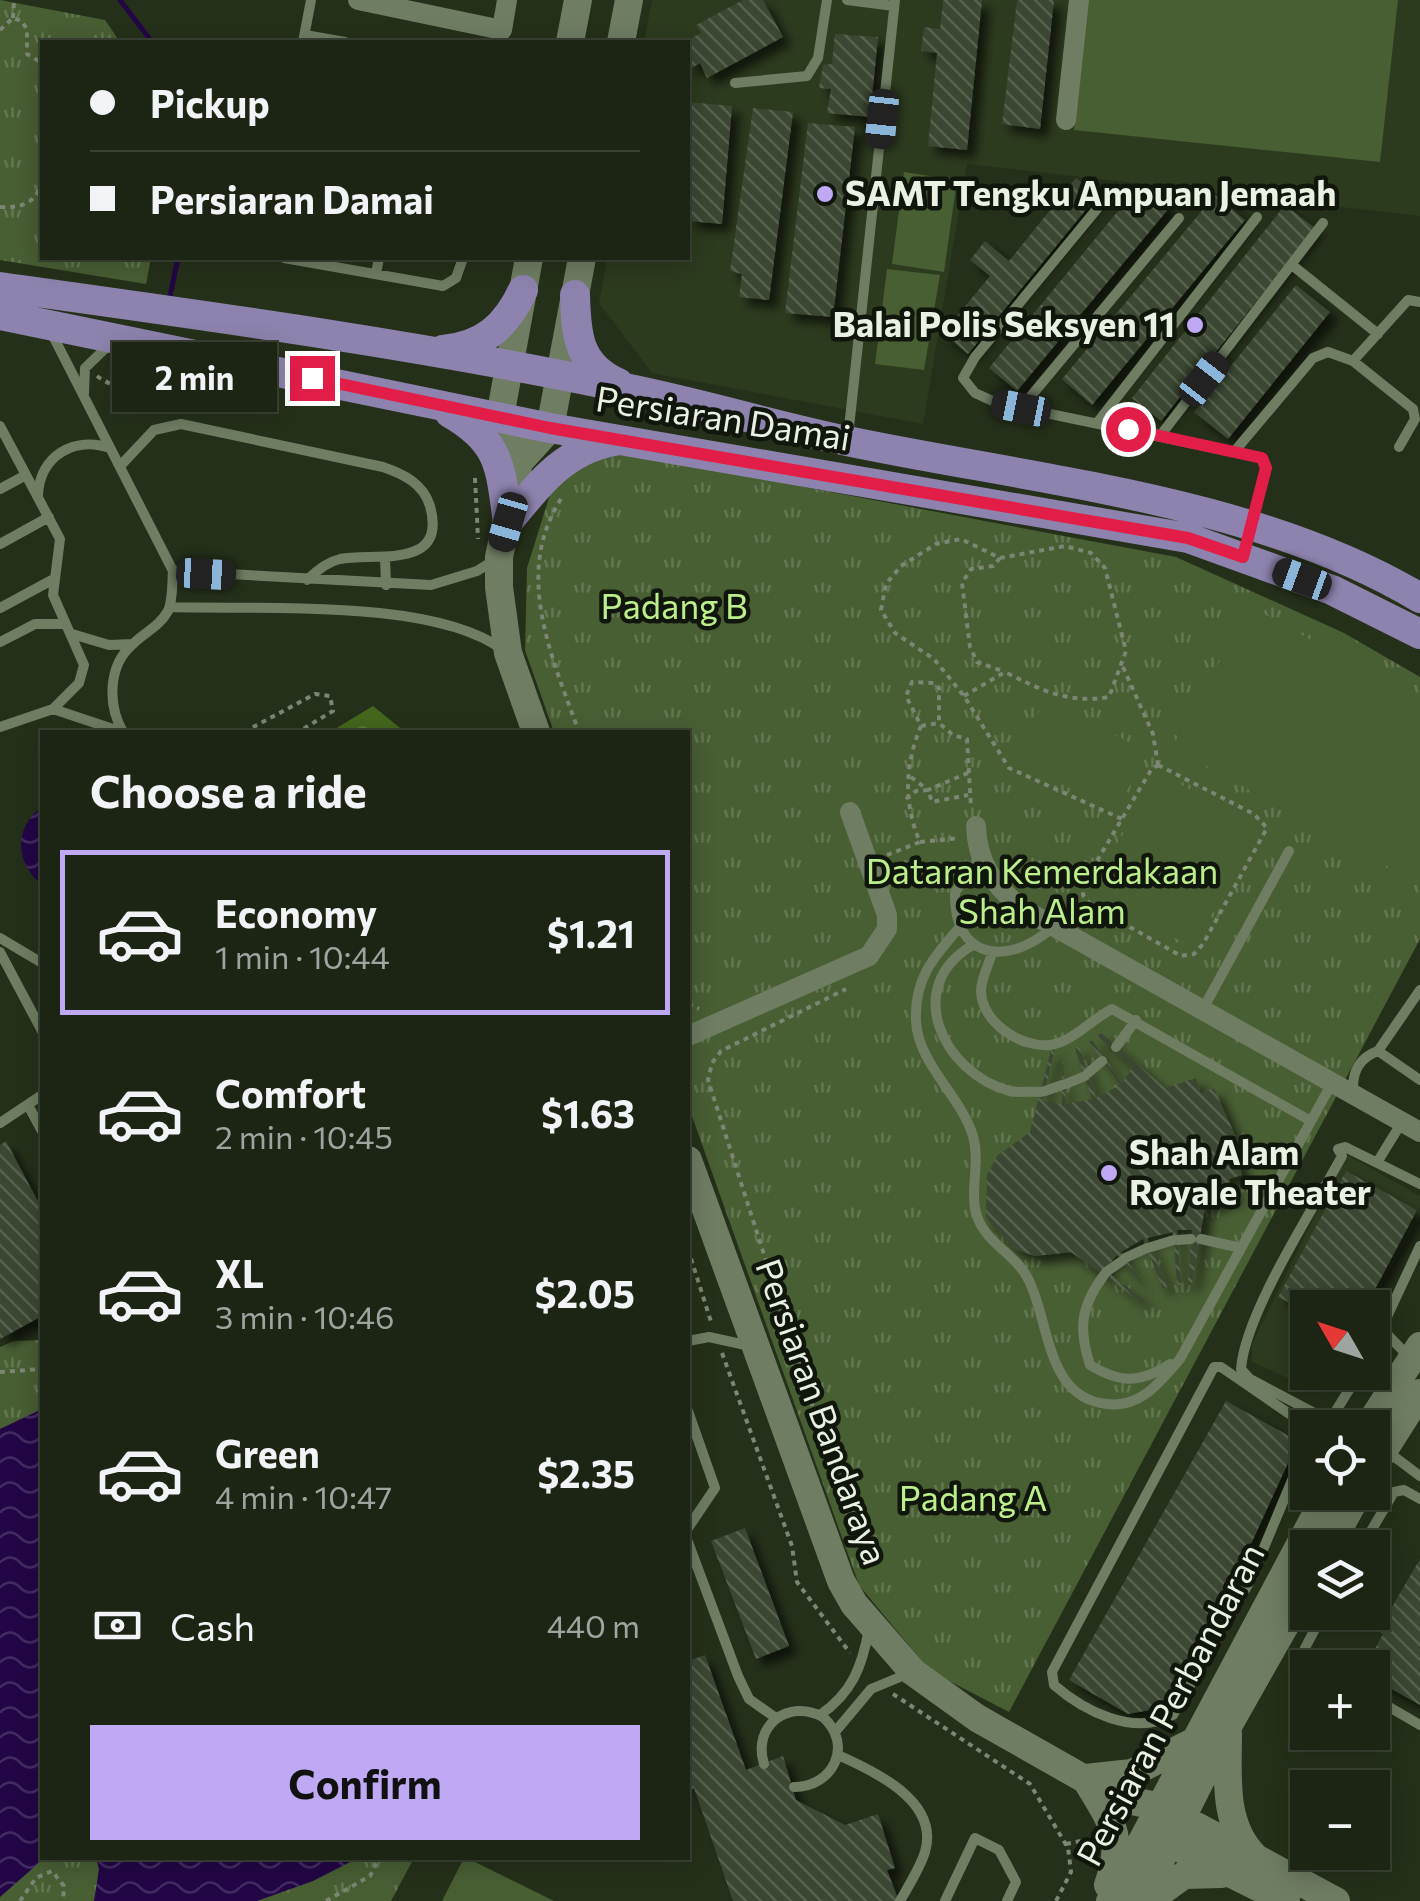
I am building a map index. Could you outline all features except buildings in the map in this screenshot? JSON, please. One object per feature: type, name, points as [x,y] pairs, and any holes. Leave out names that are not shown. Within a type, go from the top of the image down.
[{"type":"main road","points":[[570,40],[578,0]]},
{"type":"main road","points":[[622,40],[629,0]]},
{"type":"main road","points":[[519,462],[500,418],[529,260]]},
{"type":"main road","points":[[535,730],[508,653],[499,557],[519,462],[550,428],[582,260]]},
{"type":"main road","name":"Persiaran Damai","points":[[15,289],[509,366],[632,389],[848,441],[1016,470],[1253,528],[1386,578],[1420,598]]},
{"type":"main road","points":[[420,352],[470,347],[485,340],[513,312],[523,290]]},
{"type":"main road","points":[[575,295],[576,340],[584,355],[605,377],[632,389]]},
{"type":"main road","name":"Persiaran Damai","points":[[0,315],[45,321],[550,428],[1188,538],[1332,590],[1420,634]]},
{"type":"main road","points":[[428,401],[462,420],[491,445],[498,460],[508,522]]},
{"type":"main road","points":[[508,522],[546,475],[566,460],[596,444],[619,440]]},
{"type":"main road","name":"Persiaran Bandaraya","points":[[690,1171],[760,1350],[841,1581],[870,1623],[913,1672],[977,1718],[1118,1798],[1158,1838],[1286,1901]]},
{"type":"main road","points":[[1390,1411],[1415,1352]]},
{"type":"main road","points":[[1390,1429],[1420,1394]]},
{"type":"main road","name":"Persiaran Perbandaran","points":[[1171,1812],[1235,1636],[1261,1588],[1315,1510]]},
{"type":"main road","points":[[1342,1530],[1358,1510]]},
{"type":"main road","name":"Persiaran Perbandaran","points":[[1110,1901],[1158,1838],[1290,1617]]},
{"type":"main road","points":[[1228,1726],[1230,1808],[1245,1848],[1260,1862]]},
{"type":"main road","points":[[1102,1901],[1115,1866],[1117,1830],[1085,1778],[1132,1772],[1195,1741]]},
{"type":"main road","name":"Persiaran Bandaraya","points":[[1118,1798],[1171,1812],[1337,1900]]},
{"type":"main road","name":"Persiaran Perbandaran","points":[[1144,1901],[1158,1838]]},
{"type":"main road","points":[[1144,1901],[1184,1874],[1233,1875]]},
{"type":"street","points":[[358,0],[501,36],[508,0]]},
{"type":"street","points":[[1066,120],[1079,0]]},
{"type":"street","points":[[690,1035],[869,956],[886,929],[887,915],[850,812]]},
{"type":"street","points":[[976,830],[980,858],[998,889],[1051,928],[1411,1127]]},
{"type":"lane","points":[[304,39],[311,0]]},
{"type":"lane","points":[[735,83],[807,76],[818,58],[827,0]]},
{"type":"lane","points":[[847,0],[894,3],[848,441]]},
{"type":"lane","points":[[1101,204],[975,357],[963,378],[975,392],[1021,408],[1266,462],[1243,557]]},
{"type":"lane","points":[[1021,408],[1179,218]]},
{"type":"lane","points":[[1097,423],[1257,218]]},
{"type":"lane","points":[[1160,436],[1323,224]]},
{"type":"lane","points":[[296,260],[443,286],[456,278],[462,260]]},
{"type":"lane","points":[[376,274],[379,260]]},
{"type":"lane","points":[[1292,265],[1378,334]]},
{"type":"lane","points":[[15,289],[45,321],[122,464],[173,572],[170,607],[160,624],[132,644],[120,661],[111,700],[122,730]]},
{"type":"lane","points":[[1353,361],[1408,300],[1420,302]]},
{"type":"lane","points":[[84,399],[85,368],[118,338]]},
{"type":"lane","points":[[1234,452],[1320,353],[1353,361],[1413,408],[1415,419],[1398,447]]},
{"type":"lane","points":[[122,464],[154,430],[181,424],[382,467],[411,479],[429,502],[432,516],[432,529],[416,552],[338,560],[306,580]]},
{"type":"lane","points":[[0,426],[49,517],[61,549],[52,580],[84,665],[79,683],[54,710],[0,727]]},
{"type":"lane","points":[[38,499],[43,472],[60,452],[84,442],[111,448]]},
{"type":"lane","points":[[0,489],[26,475]]},
{"type":"lane","points":[[0,544],[49,517]]},
{"type":"lane","points":[[173,572],[386,585],[446,582],[478,571],[499,557]]},
{"type":"lane","points":[[384,558],[386,585]]},
{"type":"lane","points":[[0,608],[52,580]]},
{"type":"lane","points":[[170,607],[384,614],[464,628],[482,634],[508,653]]},
{"type":"lane","points":[[0,642],[34,624],[69,629],[109,644],[132,644]]},
{"type":"lane","points":[[54,710],[117,730]]},
{"type":"lane","points":[[1203,1010],[1289,851]]},
{"type":"lane","points":[[980,858],[955,892],[959,928],[974,945],[992,953],[1012,953],[1051,928]]},
{"type":"lane","points":[[959,928],[926,966],[916,992],[916,1026],[927,1057],[973,1135],[978,1219],[1030,1280],[1036,1310],[1068,1386],[1098,1403],[1126,1406],[1154,1390],[1180,1359],[1332,1082]]},
{"type":"lane","points":[[0,938],[40,962]]},
{"type":"lane","points":[[974,945],[954,956],[938,976],[936,1006],[941,1032],[960,1061],[1010,1091],[1043,1092],[1086,1074],[1109,1054],[1136,1020]]},
{"type":"lane","points":[[0,952],[40,1027]]},
{"type":"lane","points":[[992,953],[981,991],[986,1008],[1001,1029],[1027,1044],[1052,1045],[1112,1009],[1309,1120]]},
{"type":"lane","points":[[1353,1094],[1357,1067],[1366,1055],[1378,1051],[1420,990]]},
{"type":"lane","points":[[1378,1051],[1420,1080]]},
{"type":"lane","points":[[0,1123],[40,1097]]},
{"type":"lane","points":[[29,1107],[40,1126]]},
{"type":"lane","points":[[1378,1161],[1411,1127]]},
{"type":"lane","points":[[1349,1390],[1334,1414],[1322,1417],[1250,1379],[1241,1368],[1242,1355],[1267,1297],[1342,1156],[1338,1149],[1345,1147],[1378,1161],[1420,1184]]},
{"type":"lane","points":[[1180,1359],[1142,1379],[1117,1382],[1090,1365],[1080,1333],[1086,1299],[1105,1274],[1124,1259],[1149,1248],[1196,1239],[1241,1248]]},
{"type":"lane","points":[[1390,1314],[1420,1246]]},
{"type":"lane","points":[[1390,1335],[1415,1352]]},
{"type":"lane","points":[[690,1341],[709,1337],[760,1350]]},
{"type":"lane","points":[[1235,1636],[1173,1716],[1164,1720],[1123,1724],[1069,1698],[1054,1685],[1052,1672],[1209,1372],[1221,1367],[1290,1414]]},
{"type":"lane","points":[[690,1416],[715,1488],[690,1525]]},
{"type":"lane","points":[[1390,1458],[1420,1476]]},
{"type":"lane","points":[[1390,1492],[1399,1490],[1420,1498]]},
{"type":"lane","points":[[1261,1588],[1290,1498]]},
{"type":"lane","points":[[690,1547],[744,1688],[750,1699],[776,1718]]},
{"type":"lane","points":[[820,1715],[840,1701],[858,1676],[870,1623]]},
{"type":"lane","points":[[1282,1631],[1290,1626]]},
{"type":"lane","points":[[835,1732],[871,1689],[913,1672]]},
{"type":"lane","points":[[1390,1708],[1420,1725]]},
{"type":"lane","points":[[764,1764],[762,1739],[776,1718],[798,1710],[820,1715],[835,1732],[838,1755],[822,1780],[794,1788]]},
{"type":"lane","points":[[838,1755],[883,1775],[922,1816],[926,1848],[900,1901]]},
{"type":"lane","points":[[944,1901],[975,1838],[999,1850],[1016,1882],[1007,1901]]},
{"type":"path","points":[[0,30],[13,18],[14,0]]},
{"type":"path","points":[[13,18],[22,21],[28,30],[27,54],[40,62]]},
{"type":"path","points":[[0,207],[26,205],[37,198],[40,190]]},
{"type":"path","points":[[564,494],[548,519],[537,590],[546,640],[579,730]]},
{"type":"path","points":[[1000,558],[993,566],[972,569],[962,582],[970,647],[977,662],[1044,692],[1082,702],[1109,697],[1126,651],[1104,568],[1090,553],[1065,546],[1000,558],[961,539],[936,544],[900,566],[886,584],[881,610],[895,633],[934,659],[964,696],[1008,768],[1122,820]]},
{"type":"path","points":[[1121,664],[1148,721],[1158,765],[1085,881],[1083,895],[1091,906],[1180,956],[1194,954],[1210,935],[1267,828],[1254,814],[1158,765]]},
{"type":"path","points":[[964,696],[1006,672]]},
{"type":"path","points":[[248,730],[315,694],[330,696],[333,711],[301,730]]},
{"type":"path","points":[[920,726],[940,722]]},
{"type":"path","points":[[906,799],[916,791],[928,790],[970,772]]},
{"type":"path","points":[[911,777],[928,790],[932,802],[968,796]]},
{"type":"path","points":[[920,842],[976,830]]},
{"type":"path","points":[[829,1473],[830,1460],[708,1080],[712,1063],[721,1052],[861,982]]},
{"type":"path","points":[[0,1372],[40,1370]]},
{"type":"path","points":[[326,1901],[370,1876],[378,1860]]},
{"type":"path","points":[[20,1901],[36,1878],[52,1870],[64,1886],[63,1901]]},
{"type":"shaded area","name":"SAMT Tengku Ampuan Jemaah","points":[[652,0],[1420,0],[1420,216],[967,164],[923,424],[652,373],[599,303],[607,260],[690,260],[690,40],[644,40]]},
{"type":"shaded area","points":[[1345,1154],[1420,1196],[1420,1217],[1379,1290],[1290,1290],[1290,1379],[1252,1362],[1252,1344]]},
{"type":"green space","points":[[0,0],[105,20],[119,40],[40,40],[40,260],[151,260],[146,284],[0,260]]},
{"type":"green space","points":[[1088,0],[1398,0],[1380,162],[1074,130]]},
{"type":"green space","points":[[904,172],[957,180],[944,272],[892,264]]},
{"type":"green space","points":[[887,269],[940,275],[924,370],[875,364]]},
{"type":"green space","name":"Dataran Kemerdakaan Shah Alam","points":[[597,448],[1176,557],[1344,633],[1420,677],[1420,939],[1009,1712],[930,1671],[859,1585],[690,1111],[690,730],[553,730],[525,650],[527,568],[552,488]]},
{"type":"green space","points":[[1250,606],[1420,701],[1418,883],[1172,747]]},
{"type":"green space","points":[[1044,701],[1147,751],[1117,811],[1014,761]]},
{"type":"green space","points":[[373,706],[403,730],[333,730]]},
{"type":"green space","points":[[1158,772],[1259,828],[1193,948],[1091,891]]},
{"type":"green space","points":[[40,1340],[40,1860],[413,1860],[391,1901],[0,1901],[0,1347],[14,1341]]},
{"type":"green space","points":[[463,1860],[471,1860],[554,1901],[442,1901]]},
{"type":"water","points":[[40,809],[40,883],[22,856],[22,835]]},
{"type":"water","points":[[40,1410],[41,1861],[0,1897],[0,1429]]},
{"type":"water","points":[[97,1860],[354,1860],[313,1881],[257,1901],[94,1901],[99,1869]]},
{"type":"waterway","points":[[120,0],[150,40]]},
{"type":"waterway","points":[[170,296],[178,260]]},
{"type":"waterway","points":[[156,360],[159,380]]},
{"type":"place","name":"SAMT Tengku Ampuan Jemaah","points":[[825,194]]},
{"type":"place","name":"Balai Polis Seksyen 11","points":[[1195,325]]},
{"type":"place","name":"Shah Alam Royale Theater","points":[[1109,1173]]},
{"type":"route","points":[[312,378],[550,428],[1188,538],[1243,557],[1266,462],[1128,429]]},
{"type":"park label","name":"Padang B","points":[[674,607]]},
{"type":"park label","name":"Padang A","points":[[973,1499]]}]
